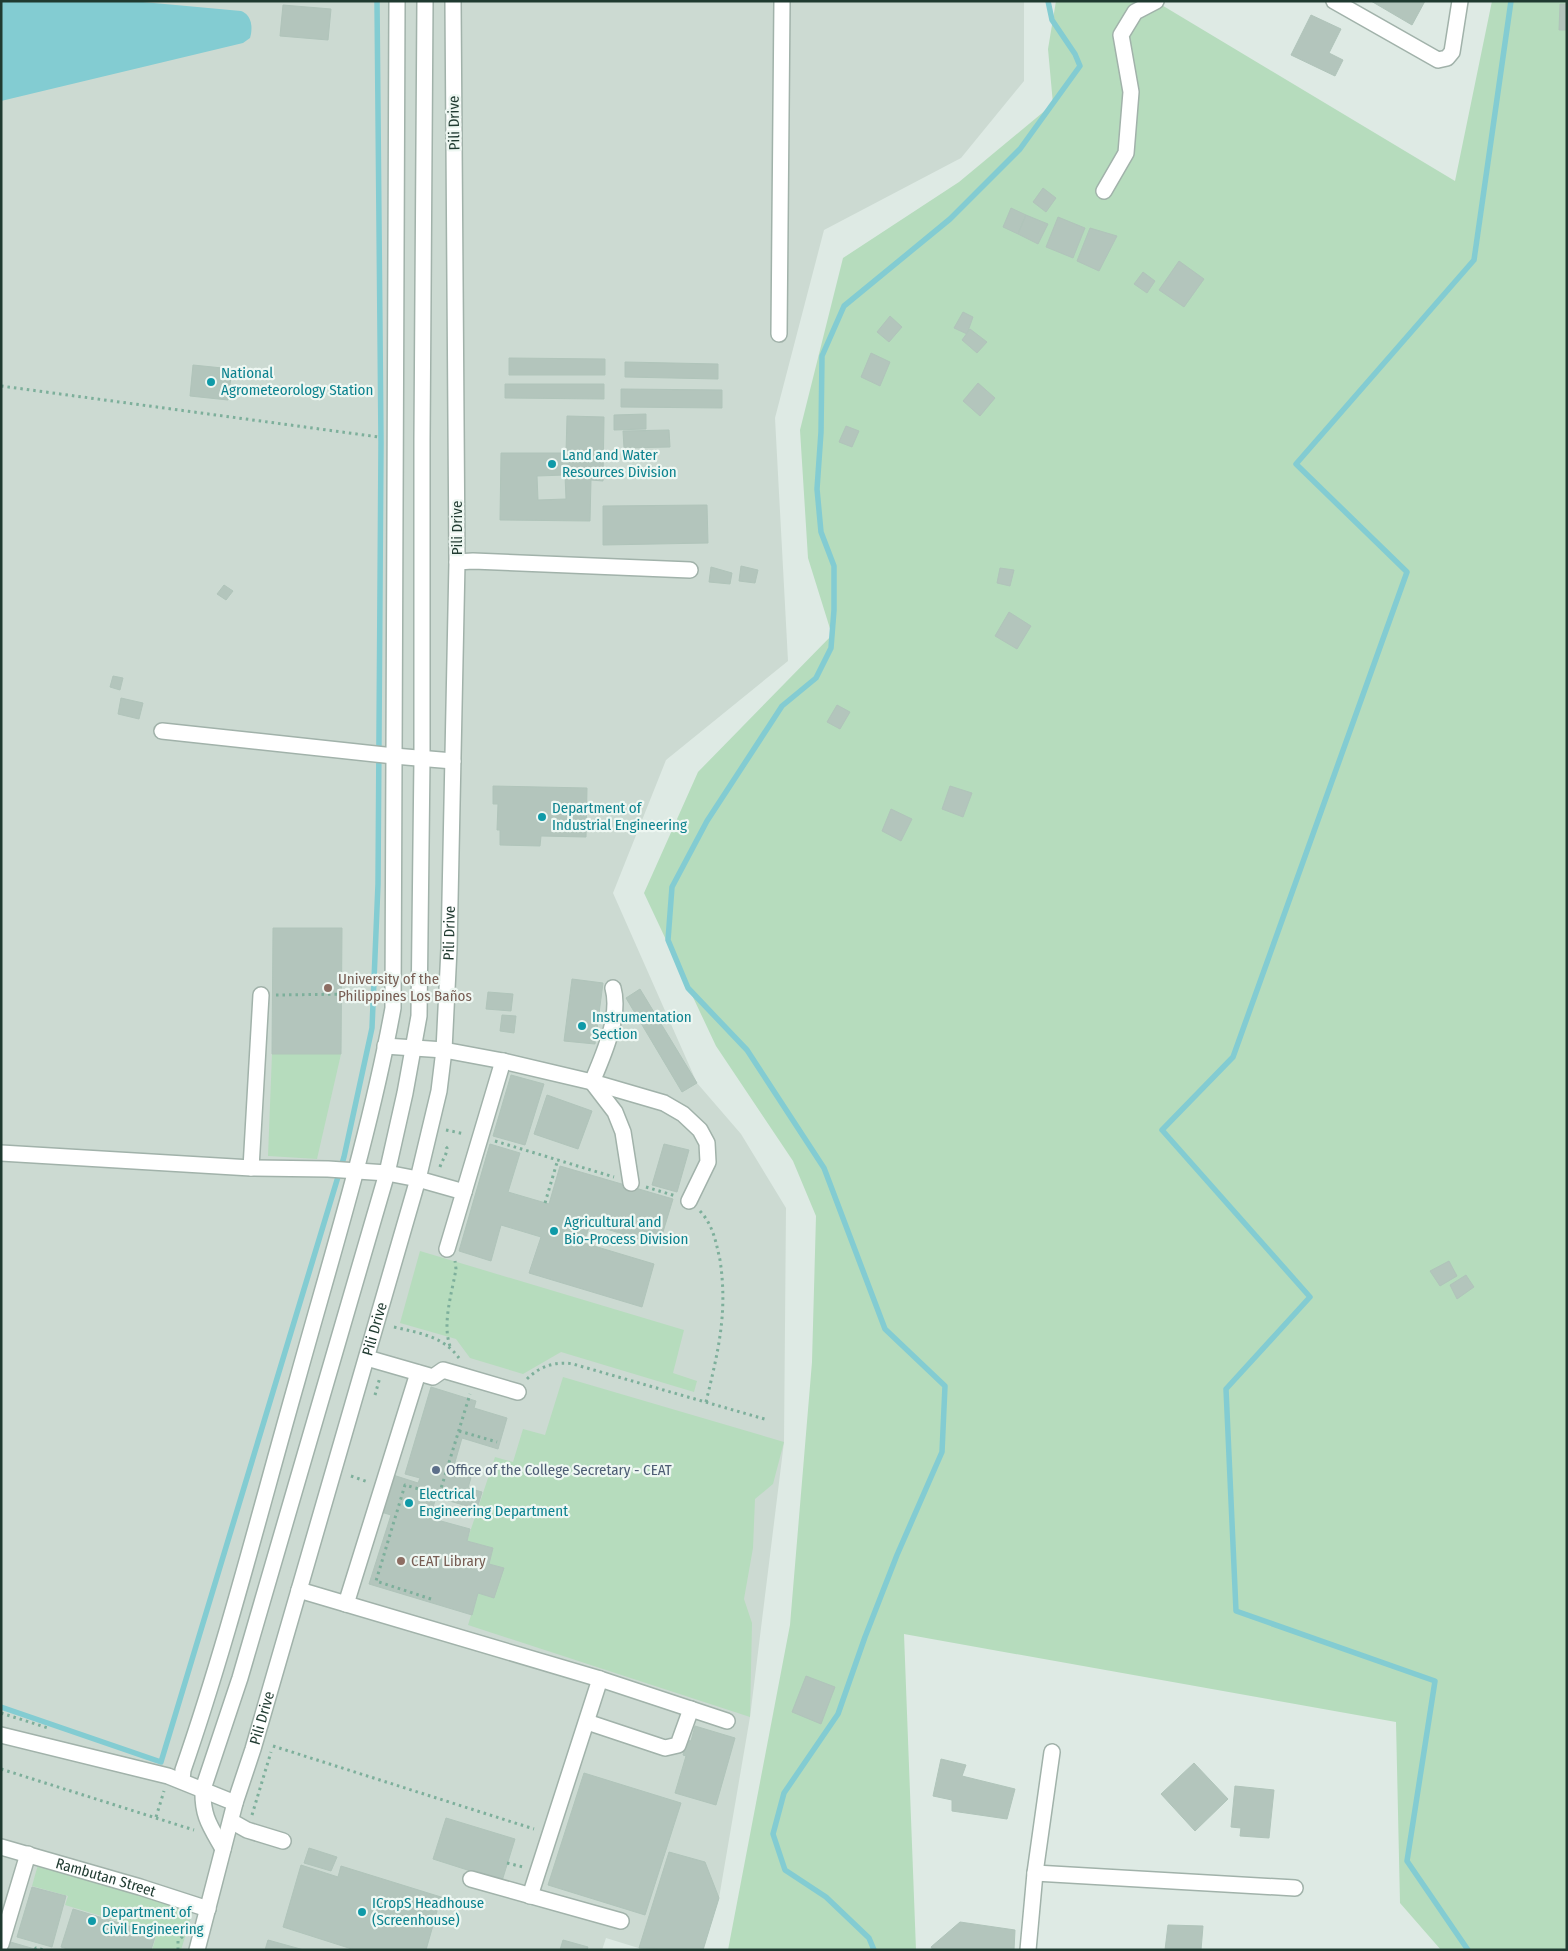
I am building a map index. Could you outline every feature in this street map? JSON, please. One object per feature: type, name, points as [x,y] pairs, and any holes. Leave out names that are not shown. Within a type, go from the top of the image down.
[{"type":"street","points":[[182,1780],[183,1770],[215,1674],[355,1171],[393,1008],[394,890],[389,756],[398,1]]},
{"type":"street","points":[[223,1849],[207,1821],[202,1806],[203,1789],[240,1678],[387,1173],[419,1016],[425,1]]},
{"type":"street","name":"Pili Drive","points":[[197,1950],[235,1803],[246,1773],[300,1590],[418,1179],[439,1091],[444,1050],[457,562],[453,1]]},
{"type":"street","points":[[779,334],[782,1]]},
{"type":"street","points":[[1104,191],[1126,153],[1131,92],[1121,35],[1135,12],[1156,1]]},
{"type":"street","points":[[1334,1],[1438,60],[1447,58],[1452,52],[1460,1]]},
{"type":"street","points":[[457,562],[473,561],[690,570]]},
{"type":"street","points":[[162,731],[369,754],[453,761]]},
{"type":"street","points":[[394,890],[421,892]]},
{"type":"street","points":[[592,1082],[610,1037],[615,996],[613,988]]},
{"type":"street","points":[[251,1168],[261,996]]},
{"type":"street","points":[[385,1046],[444,1050],[503,1061],[592,1082],[664,1103],[683,1114],[700,1130],[707,1143],[708,1162],[703,1176],[689,1201]]},
{"type":"street","points":[[449,1243],[503,1061]]},
{"type":"street","points":[[592,1082],[615,1112],[623,1132],[631,1183]]},
{"type":"street","points":[[1,1153],[251,1168],[328,1169],[387,1173],[418,1179],[464,1192]]},
{"type":"street","points":[[367,1358],[433,1377],[443,1370],[518,1392]]},
{"type":"street","points":[[346,1604],[418,1373]]},
{"type":"street","points":[[300,1590],[600,1679],[727,1720]]},
{"type":"street","points":[[530,1896],[588,1722],[600,1679]]},
{"type":"street","points":[[588,1722],[665,1748],[678,1745],[691,1709]]},
{"type":"street","points":[[1,1735],[182,1780],[235,1803]]},
{"type":"street","points":[[1028,1950],[1052,1752]]},
{"type":"street","points":[[231,1821],[247,1830],[283,1841]]},
{"type":"street","name":"Rambutan Street","points":[[1,1847],[208,1909]]},
{"type":"street","points":[[1,1944],[8,1894],[28,1854]]},
{"type":"street","points":[[1036,1873],[1295,1888]]},
{"type":"street","points":[[471,1879],[621,1921]]},
{"type":"path","points":[[1,386],[366,436]]},
{"type":"path","points":[[261,996],[352,994]]},
{"type":"path","points":[[431,1126],[558,1159],[689,1201],[701,1212],[710,1225],[716,1242],[722,1278],[723,1312],[721,1339],[706,1402]]},
{"type":"path","points":[[545,1203],[558,1159]]},
{"type":"path","points":[[449,1243],[453,1246],[456,1269],[448,1323],[450,1346]]},
{"type":"path","points":[[394,1327],[434,1337],[450,1346],[471,1378],[459,1431],[439,1495],[405,1485],[376,1581],[431,1599]]},
{"type":"path","points":[[518,1392],[533,1373],[555,1363],[565,1362],[768,1420]]},
{"type":"path","points":[[459,1431],[498,1442]]},
{"type":"path","points":[[440,1490],[476,1500]]},
{"type":"path","points":[[273,1746],[550,1834]]},
{"type":"path","points":[[1,1769],[172,1822],[195,1830],[199,1834]]},
{"type":"path","points":[[178,1950],[178,1940],[189,1933]]},
{"type":"path","points":[[36,1950],[36,1948],[44,1950]]},
{"type":"shaded area","name":"University of the Philippines Los Baños","points":[[1,1],[1024,1],[1024,81],[961,158],[824,230],[775,418],[788,661],[666,760],[613,893],[697,1083],[741,1134],[786,1208],[784,1442],[750,1717],[719,1898],[703,1950],[645,1950],[606,1938],[602,1950],[1,1950]]},
{"type":"green space","points":[[1056,1],[1155,1],[1455,181],[1492,1],[1567,1],[1567,1950],[1441,1950],[1400,1903],[1396,1722],[904,1634],[916,1950],[728,1950],[790,1625],[812,1362],[816,1216],[793,1161],[716,1046],[644,893],[698,772],[832,635],[808,558],[800,430],[843,258],[959,182],[1053,104],[1048,49]]},
{"type":"green space","points":[[272,1054],[341,1054],[317,1159],[268,1156]]},
{"type":"green space","points":[[420,1251],[684,1330],[673,1373],[697,1381],[694,1392],[561,1352],[523,1374],[470,1358],[456,1339],[400,1323]]},
{"type":"green space","points":[[563,1377],[784,1442],[773,1484],[755,1499],[753,1548],[744,1599],[752,1623],[750,1717],[468,1625],[478,1593],[494,1597],[503,1568],[489,1564],[493,1548],[467,1541],[495,1457],[513,1462],[523,1429],[545,1435]]},
{"type":"green space","points":[[39,1861],[193,1911],[181,1950],[152,1950],[157,1933],[65,1905],[68,1896],[32,1886]]},
{"type":"water","points":[[1,1],[132,1],[241,11],[249,19],[251,34],[250,38],[243,43],[1,101]]},
{"type":"building","points":[[1371,1],[1425,1],[1412,25]]},
{"type":"building","points":[[1560,4],[1567,4],[1567,30],[1559,30]]},
{"type":"building","points":[[283,5],[331,9],[328,40],[280,36]]},
{"type":"building","points":[[1311,15],[1341,29],[1329,53],[1343,60],[1335,76],[1291,55]]},
{"type":"building","points":[[1043,188],[1056,198],[1046,212],[1033,202]]},
{"type":"building","points":[[1011,208],[1026,215],[1018,234],[1003,227]]},
{"type":"building","points":[[1026,215],[1048,224],[1038,244],[1018,234]]},
{"type":"building","points":[[1058,217],[1085,228],[1073,258],[1046,247]]},
{"type":"building","points":[[1090,228],[1117,236],[1099,271],[1077,261]]},
{"type":"building","points":[[1179,261],[1204,279],[1184,307],[1159,290]]},
{"type":"building","points":[[1143,272],[1155,281],[1147,293],[1134,284]]},
{"type":"building","points":[[963,312],[973,317],[967,334],[954,328]]},
{"type":"building","points":[[890,316],[902,327],[889,342],[877,332]]},
{"type":"building","points":[[970,329],[987,342],[977,353],[962,340]]},
{"type":"building","points":[[871,353],[890,362],[880,386],[861,377]]},
{"type":"building","points":[[509,358],[605,359],[605,375],[509,375]]},
{"type":"building","points":[[625,362],[718,364],[718,379],[625,377]]},
{"type":"building","name":"National Agrometeorology Station","points":[[193,365],[232,369],[228,400],[190,396]]},
{"type":"building","points":[[978,383],[995,398],[980,416],[963,401]]},
{"type":"building","points":[[505,384],[604,384],[604,399],[505,398]]},
{"type":"building","points":[[621,389],[722,390],[722,408],[621,407]]},
{"type":"building","points":[[646,414],[646,429],[614,430],[614,415]]},
{"type":"building","name":"Land and Water Resources Division","points":[[567,416],[604,417],[603,481],[591,480],[590,521],[500,520],[501,453],[566,453]],"holes":[[[565,475],[566,499],[538,500],[537,476]]]},
{"type":"building","points":[[846,426],[859,431],[852,447],[839,442]]},
{"type":"building","points":[[669,430],[670,447],[624,448],[623,431]]},
{"type":"building","points":[[707,505],[708,543],[603,545],[603,506]]},
{"type":"building","points":[[741,566],[758,570],[755,583],[739,581]]},
{"type":"building","points":[[711,567],[732,573],[730,584],[709,582]]},
{"type":"building","points":[[1000,568],[1014,570],[1010,586],[997,583]]},
{"type":"building","points":[[224,585],[233,591],[226,600],[217,594]]},
{"type":"building","points":[[1009,612],[1031,626],[1017,649],[995,636]]},
{"type":"building","points":[[113,676],[123,678],[120,690],[110,687]]},
{"type":"building","points":[[121,698],[143,703],[139,719],[118,714]]},
{"type":"building","points":[[837,705],[850,712],[840,729],[827,722]]},
{"type":"building","name":"Department of Industrial Engineering","points":[[493,786],[587,788],[586,837],[541,836],[540,846],[500,845],[500,830],[497,830],[498,804],[493,804]]},
{"type":"building","points":[[950,786],[972,793],[963,817],[942,809]]},
{"type":"building","points":[[891,809],[912,819],[901,841],[882,831]]},
{"type":"building","points":[[273,928],[342,928],[341,1054],[272,1054]]},
{"type":"building","name":"Instrumentation Section","points":[[572,979],[603,983],[595,1044],[564,1041]]},
{"type":"building","points":[[640,989],[697,1083],[682,1092],[626,998]]},
{"type":"building","points":[[488,992],[513,994],[511,1011],[486,1009]]},
{"type":"building","points":[[502,1015],[516,1016],[514,1033],[500,1031]]},
{"type":"building","points":[[511,1075],[544,1084],[525,1145],[493,1136]]},
{"type":"building","points":[[547,1095],[592,1111],[578,1149],[534,1134]]},
{"type":"building","name":"Agricultural and Bio-Process Division","points":[[490,1144],[520,1153],[508,1192],[549,1204],[560,1166],[673,1199],[659,1245],[590,1224],[584,1243],[654,1264],[642,1307],[529,1273],[541,1237],[501,1225],[491,1261],[459,1251]]},
{"type":"building","points":[[664,1144],[689,1150],[677,1192],[652,1185]]},
{"type":"building","points":[[1449,1261],[1457,1276],[1440,1286],[1430,1271]]},
{"type":"building","points":[[1466,1275],[1474,1287],[1457,1299],[1450,1285]]},
{"type":"building","name":"Electrical Engineering Department","points":[[431,1387],[476,1401],[474,1408],[507,1418],[498,1449],[462,1438],[453,1469],[472,1474],[468,1488],[482,1492],[477,1509],[436,1497],[430,1518],[470,1529],[467,1541],[493,1548],[489,1564],[504,1568],[494,1598],[478,1593],[472,1615],[369,1584],[391,1515],[381,1512],[393,1475],[418,1483],[420,1478],[405,1474]]},
{"type":"building","points":[[806,1676],[835,1687],[821,1724],[792,1712]]},
{"type":"building","points":[[695,1726],[735,1738],[716,1805],[675,1793],[686,1756],[683,1755],[687,1740],[691,1741]]},
{"type":"building","points":[[941,1759],[966,1765],[962,1776],[1015,1789],[1007,1819],[952,1811],[952,1800],[933,1796]]},
{"type":"building","points":[[1194,1763],[1228,1799],[1195,1831],[1161,1794]]},
{"type":"building","points":[[584,1773],[681,1803],[645,1915],[548,1885]]},
{"type":"building","points":[[1235,1786],[1274,1790],[1269,1838],[1240,1836],[1241,1828],[1231,1827]]},
{"type":"building","points":[[446,1818],[515,1839],[502,1881],[433,1859]]},
{"type":"building","points":[[309,1848],[337,1857],[331,1871],[304,1863]]},
{"type":"building","points":[[669,1852],[705,1862],[719,1898],[703,1950],[639,1948]]},
{"type":"building","name":"ICropS Headhouse (Screenhouse)","points":[[301,1865],[338,1877],[341,1866],[441,1897],[426,1950],[355,1950],[283,1927]]},
{"type":"building","points":[[32,1887],[66,1896],[52,1947],[17,1937]]},
{"type":"building","name":"Department of Civil Engineering","points":[[73,1909],[156,1934],[151,1950],[71,1950],[61,1947]]},
{"type":"building","points":[[960,1922],[1015,1930],[1014,1950],[933,1950],[931,1947]]},
{"type":"building","points":[[1168,1925],[1203,1926],[1201,1950],[1165,1950]]},
{"type":"building","points":[[268,1940],[304,1950],[265,1950]]},
{"type":"building","points":[[563,1940],[588,1947],[587,1950],[560,1950]]},
{"type":"building","points":[[7,1941],[38,1950],[4,1950]]},
{"type":"waterway","points":[[1,1707],[161,1762],[344,1157],[372,1028],[378,884],[381,443],[377,1]]},
{"type":"waterway","points":[[874,1950],[869,1938],[826,1897],[785,1870],[773,1834],[784,1793],[838,1714],[897,1555],[942,1452],[945,1386],[885,1329],[824,1168],[747,1050],[688,988],[668,940],[672,887],[707,821],[782,706],[816,678],[831,648],[834,610],[834,566],[821,532],[817,489],[821,432],[822,356],[844,306],[950,219],[1020,149],[1080,66],[1075,54],[1052,20],[1048,1]]},
{"type":"waterway","points":[[1468,1950],[1407,1861],[1435,1681],[1236,1611],[1226,1389],[1310,1297],[1162,1130],[1233,1057],[1407,572],[1296,464],[1474,260],[1511,1]]},
{"type":"place","name":"National Agrometeorology Station","points":[[211,382]]},
{"type":"place","name":"Land and Water Resources Division","points":[[552,464]]},
{"type":"place","name":"Department of Industrial Engineering","points":[[542,817]]},
{"type":"place","name":"University of the Philippines Los Baños","points":[[328,988]]},
{"type":"place","name":"Instrumentation Section","points":[[582,1026]]},
{"type":"place","name":"Agricultural and Bio-Process Division","points":[[554,1231]]},
{"type":"place","name":"Office of the College Secretary - CEAT","points":[[436,1470]]},
{"type":"place","name":"Electrical Engineering Department","points":[[409,1503]]},
{"type":"place","name":"CEAT Library","points":[[401,1561]]},
{"type":"place","name":"ICropS Headhouse (Screenhouse)","points":[[362,1912]]},
{"type":"place","name":"Department of Civil Engineering","points":[[92,1921]]}]
